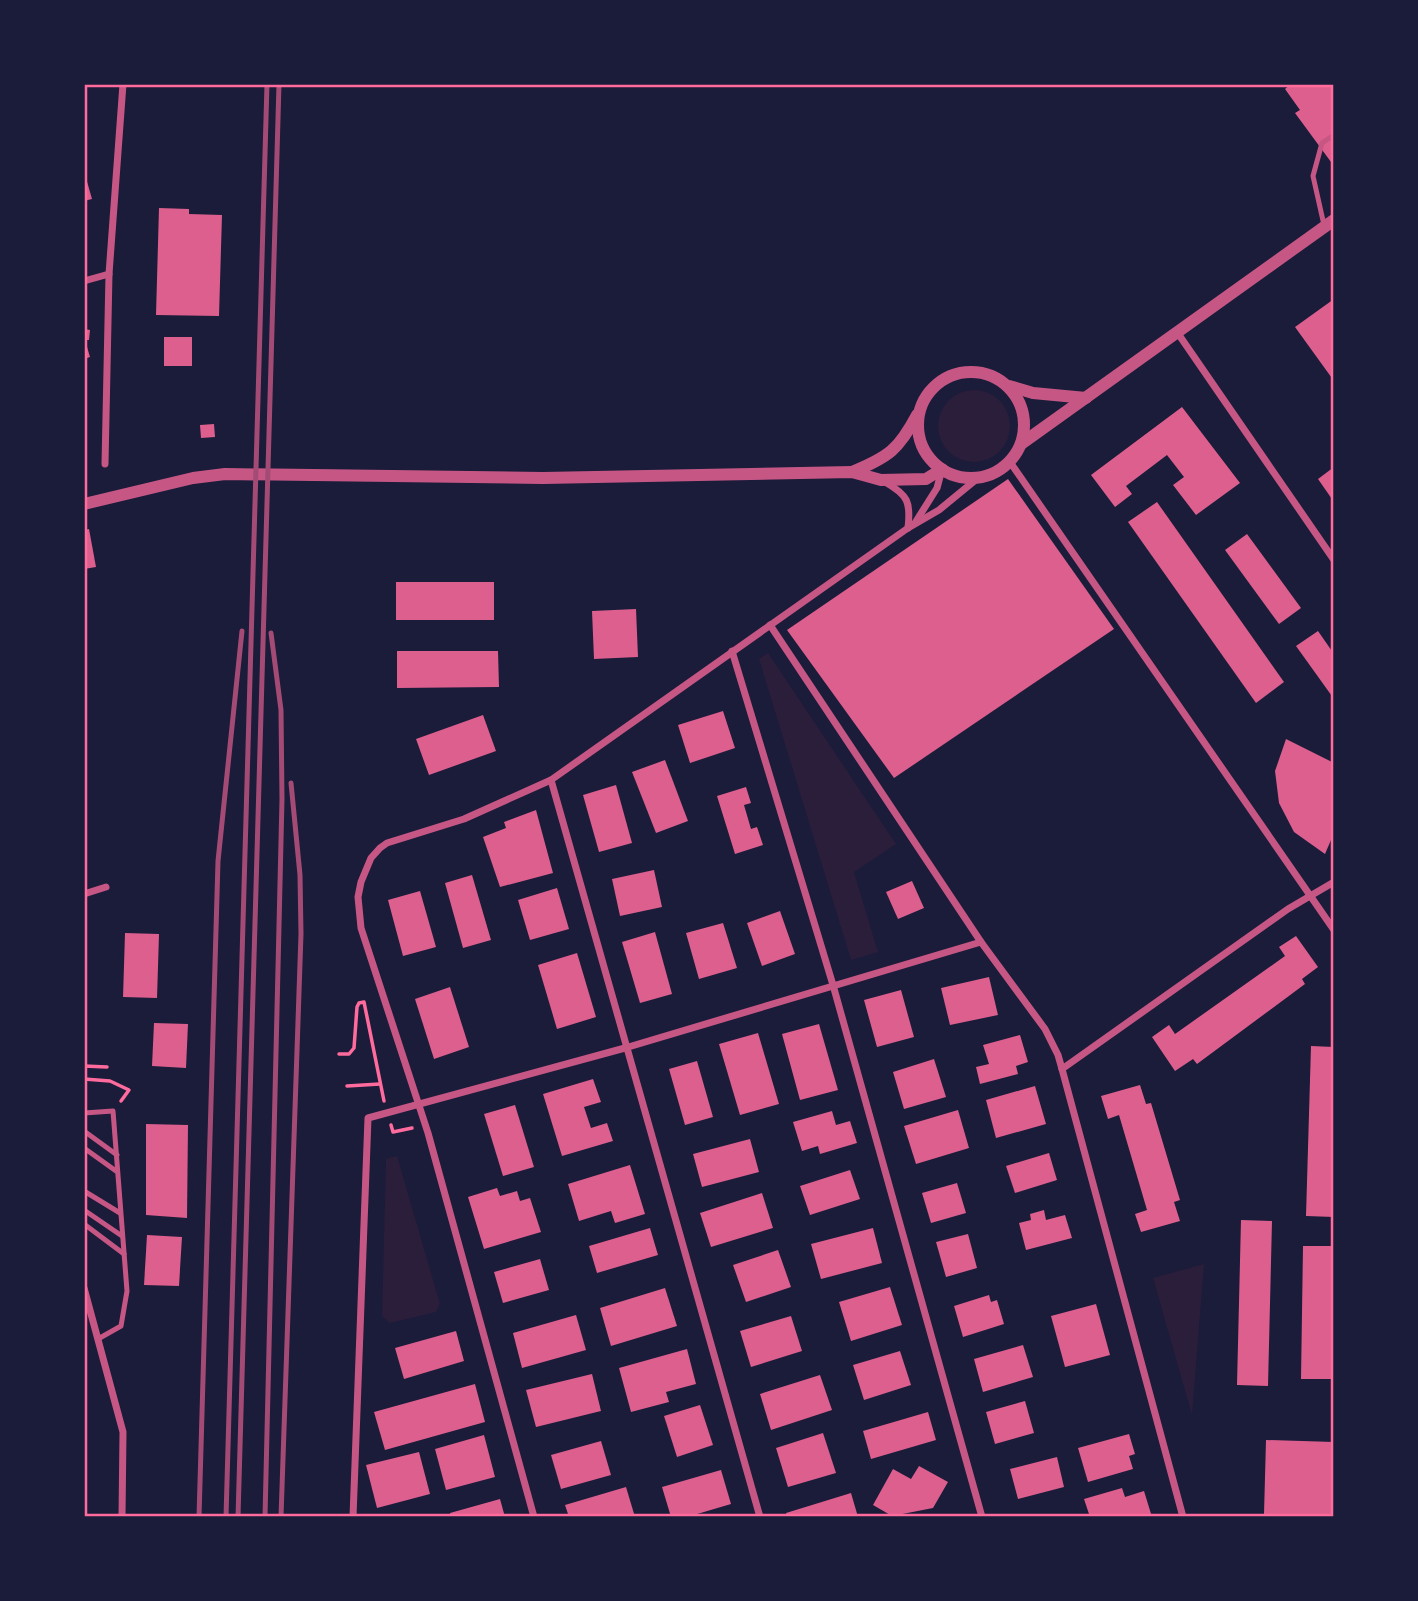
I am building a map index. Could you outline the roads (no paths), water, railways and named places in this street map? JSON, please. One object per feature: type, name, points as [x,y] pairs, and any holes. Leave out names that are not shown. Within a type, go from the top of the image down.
[{"type":"street","points":[[105,464],[109,274],[123,84]]},
{"type":"street","points":[[1021,444],[1329,223]]},
{"type":"street","points":[[84,281],[109,274]]},
{"type":"street","points":[[1176,331],[1334,560]]},
{"type":"street","points":[[852,472],[878,462],[902,442],[926,396],[944,378],[956,373],[984,373],[1009,386],[1033,393],[1086,398]]},
{"type":"street","points":[[920,410],[918,427],[921,443],[930,458],[942,470],[966,478],[978,478],[995,473],[1010,462],[1021,444],[1025,429],[1023,413],[1009,386]]},
{"type":"street","points":[[1010,462],[1334,930]]},
{"type":"street","points":[[881,480],[926,479],[942,470]]},
{"type":"street","points":[[911,526],[937,488],[942,470]]},
{"type":"street","points":[[84,503],[193,478],[225,474],[543,478],[852,472],[881,480],[897,488],[906,498],[911,526]]},
{"type":"street","points":[[534,1517],[428,1133],[359,920],[359,889],[367,864],[387,843],[464,820],[551,780],[911,526],[939,510],[978,478]]},
{"type":"street","points":[[770,625],[981,942],[1045,1029],[1058,1055],[1183,1517]]},
{"type":"street","points":[[732,651],[833,985],[982,1517]]},
{"type":"street","points":[[551,780],[760,1517]]},
{"type":"street","points":[[1062,1069],[1310,895],[1334,882]]},
{"type":"street","points":[[84,894],[106,887]]},
{"type":"street","points":[[353,1517],[368,1118],[625,1048],[981,942]]},
{"type":"street","points":[[84,1288],[123,1432],[122,1517]]},
{"type":"lane","points":[[1329,223],[1313,176],[1322,143],[1334,135]]},
{"type":"lane","points":[[84,1113],[113,1111],[127,1291],[121,1326],[98,1339]]},
{"type":"lane","points":[[84,1131],[117,1155]]},
{"type":"lane","points":[[84,1148],[116,1171]]},
{"type":"lane","points":[[84,1191],[120,1214]]},
{"type":"lane","points":[[84,1210],[122,1236]]},
{"type":"lane","points":[[84,1224],[124,1254]]},
{"type":"railway","points":[[226,1517],[267,84]]},
{"type":"railway","points":[[238,1517],[279,84]]},
{"type":"railway","points":[[199,1517],[218,861],[242,631]]},
{"type":"railway","points":[[265,1517],[282,799],[281,710],[271,633]]},
{"type":"railway","points":[[281,1517],[301,934],[300,875],[291,783]]}]
